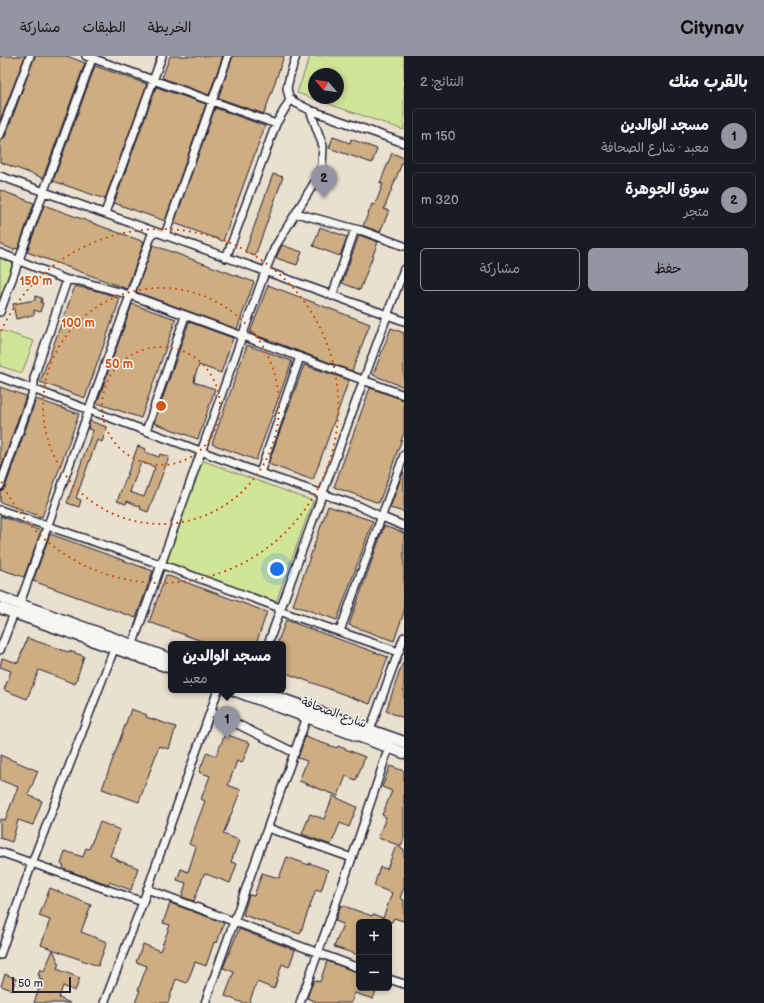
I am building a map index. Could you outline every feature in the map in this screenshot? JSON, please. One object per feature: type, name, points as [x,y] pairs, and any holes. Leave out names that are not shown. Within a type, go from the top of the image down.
[{"type":"main road","points":[[0,596],[116,644]]},
{"type":"main road","points":[[0,608],[131,649],[168,658]]},
{"type":"main road","points":[[131,649],[168,667]]},
{"type":"main road","name":"شارع الصحافة","points":[[241,693],[404,752]]},
{"type":"main road","name":"شارع الصحافة","points":[[265,693],[404,742]]},
{"type":"street","points":[[0,135],[30,56]]},
{"type":"street","points":[[105,213],[162,56]]},
{"type":"street","points":[[165,235],[228,56]]},
{"type":"street","points":[[296,56],[288,84],[290,100],[310,110],[404,143]]},
{"type":"street","points":[[0,312],[91,57],[276,124]]},
{"type":"street","points":[[226,258],[276,124],[290,100]]},
{"type":"street","points":[[131,649],[265,272],[284,230],[316,180],[322,165],[323,146],[310,110]]},
{"type":"street","points":[[0,176],[404,321]]},
{"type":"street","points":[[296,212],[355,229],[404,246]]},
{"type":"street","points":[[332,296],[355,229]]},
{"type":"street","points":[[20,604],[153,231]]},
{"type":"street","points":[[0,253],[67,280],[80,280],[130,295],[404,395]]},
{"type":"street","points":[[269,641],[404,269]]},
{"type":"street","points":[[0,486],[34,389],[34,378],[67,280]]},
{"type":"street","points":[[146,431],[185,316]]},
{"type":"street","points":[[260,473],[300,357]]},
{"type":"street","points":[[0,377],[260,473],[359,506],[404,526]]},
{"type":"street","points":[[340,631],[404,455]]},
{"type":"street","points":[[0,510],[160,564],[398,652]]},
{"type":"street","points":[[0,650],[14,613]]},
{"type":"street","points":[[370,730],[404,636]]},
{"type":"street","points":[[0,955],[32,863],[116,644]]},
{"type":"street","points":[[104,1003],[143,902],[217,693]]},
{"type":"street","points":[[211,711],[295,753]]},
{"type":"street","points":[[205,1003],[307,717]]},
{"type":"street","points":[[300,1003],[352,858],[389,747]]},
{"type":"street","points":[[268,828],[352,858]]},
{"type":"street","points":[[0,852],[143,902]]},
{"type":"street","points":[[147,889],[356,967]]},
{"type":"street","points":[[392,980],[404,984]]},
{"type":"green space","points":[[310,56],[404,56],[404,130],[329,104],[344,104],[344,68],[308,68],[308,97],[297,93]]},
{"type":"green space","points":[[0,255],[14,260],[0,299]]},
{"type":"green space","points":[[0,330],[34,341],[22,373],[0,366]]},
{"type":"green space","points":[[201,460],[313,501],[276,602],[164,563]]},
{"type":"building","points":[[0,56],[25,56],[0,121]]},
{"type":"building","points":[[35,56],[67,56],[85,63],[43,178],[0,162],[0,140],[5,137]]},
{"type":"building","points":[[170,56],[223,56],[209,95],[162,78]]},
{"type":"building","points":[[233,56],[284,56],[264,114],[218,98]]},
{"type":"building","points":[[95,66],[147,84],[105,199],[53,181]]},
{"type":"building","points":[[156,87],[206,104],[165,221],[114,203]]},
{"type":"building","points":[[215,108],[265,126],[223,241],[174,223]]},
{"type":"building","points":[[333,137],[350,143],[351,139],[377,149],[372,163],[329,148]]},
{"type":"building","points":[[392,153],[404,158],[384,209],[389,211],[380,232],[363,226],[372,204],[375,205],[383,184],[380,183]]},
{"type":"building","points":[[273,174],[283,177],[255,256],[245,252]]},
{"type":"building","points":[[0,190],[34,203],[18,249],[15,248],[14,250],[0,244]]},
{"type":"building","points":[[44,205],[144,242],[127,289],[27,252]]},
{"type":"building","points":[[320,227],[347,237],[340,256],[313,246]]},
{"type":"building","points":[[359,235],[378,242],[360,290],[342,283]]},
{"type":"building","points":[[153,245],[254,282],[237,329],[136,292]]},
{"type":"building","points":[[282,245],[302,252],[297,265],[276,258]]},
{"type":"building","points":[[268,285],[370,324],[352,371],[250,333]]},
{"type":"building","points":[[75,286],[102,292],[120,299],[85,398],[40,382]]},
{"type":"building","points":[[35,296],[42,298],[41,303],[43,303],[40,312],[34,310],[34,315],[16,319],[13,304],[35,300]]},
{"type":"building","points":[[132,304],[176,319],[141,418],[97,403]]},
{"type":"building","points":[[189,322],[233,338],[221,373],[199,365],[195,376],[194,382],[215,389],[198,439],[154,423]]},
{"type":"building","points":[[391,328],[404,333],[404,387],[373,375]]},
{"type":"building","points":[[247,345],[292,361],[256,460],[212,444]]},
{"type":"building","points":[[304,365],[349,380],[313,480],[268,464]]},
{"type":"building","points":[[0,387],[26,396],[0,471]]},
{"type":"building","points":[[370,388],[404,400],[404,433],[379,503],[334,487]]},
{"type":"building","points":[[36,399],[79,414],[42,517],[0,502],[0,491],[5,488]]},
{"type":"building","points":[[90,421],[107,427],[102,442],[97,440],[76,498],[81,500],[79,507],[67,503],[93,430],[88,429]]},
{"type":"building","points":[[138,446],[146,449],[145,452],[159,457],[160,454],[169,457],[148,512],[127,501],[126,504],[117,501]],"holes":[[[141,462],[155,467],[144,497],[130,492]]]},
{"type":"building","points":[[404,472],[404,512],[390,508]]},
{"type":"building","points":[[328,506],[373,521],[337,620],[293,605]]},
{"type":"building","points":[[0,516],[41,531],[24,577],[0,569]]},
{"type":"building","points":[[384,526],[404,533],[404,612],[394,641],[349,625]]},
{"type":"building","points":[[50,534],[153,571],[136,618],[33,581]]},
{"type":"building","points":[[166,575],[267,612],[257,641],[202,641],[149,622]]},
{"type":"building","points":[[286,620],[388,657],[370,704],[286,673],[286,641],[278,641]]},
{"type":"building","points":[[27,638],[84,656],[75,684],[39,670],[27,699],[4,690],[11,671],[0,667],[2,658],[18,663]]},
{"type":"building","points":[[403,662],[404,663],[404,718],[386,711]]},
{"type":"building","points":[[131,709],[147,715],[146,717],[176,727],[169,749],[159,746],[139,802],[102,789]]},
{"type":"building","points":[[225,734],[250,743],[242,763],[237,761],[228,785],[241,790],[223,834],[239,840],[231,862],[237,864],[230,883],[204,874],[194,901],[182,897],[186,883],[177,880],[181,869],[188,872],[196,847],[189,844],[205,801],[201,799],[210,776],[199,772],[207,752],[216,756]]},
{"type":"building","points":[[305,737],[337,748],[338,746],[365,757],[356,780],[346,776],[338,796],[299,781],[307,761],[298,758]]},
{"type":"building","points":[[0,755],[38,771],[28,795],[42,801],[33,825],[18,820],[12,842],[0,838],[0,819],[5,820],[18,787],[0,780]]},
{"type":"building","points":[[390,766],[404,771],[404,839],[401,846],[378,838],[386,817],[382,815],[392,791],[382,787]]},
{"type":"building","points":[[333,796],[357,807],[349,827],[340,823],[331,845],[302,834],[310,814],[324,819]]},
{"type":"building","points":[[100,822],[120,830],[110,856],[138,868],[131,890],[63,869],[64,866],[61,864],[65,851],[83,857],[86,848],[89,849]]},
{"type":"building","points":[[396,846],[404,849],[404,888],[400,898],[404,900],[403,921],[394,918],[392,922],[392,919],[356,919],[356,954],[334,947],[343,924],[335,921],[341,905],[372,916],[373,914],[383,918],[392,893],[374,886],[380,867],[387,869]]},
{"type":"building","points":[[287,857],[328,870],[321,891],[316,889],[300,934],[243,915],[249,895],[254,896],[262,873],[279,878]]},
{"type":"building","points":[[50,888],[91,905],[81,932],[107,942],[98,966],[41,945],[50,920],[39,916]]},
{"type":"building","points":[[170,903],[224,923],[217,943],[214,942],[206,966],[195,962],[187,983],[176,979],[168,1003],[135,1003],[147,966],[136,962],[143,944],[160,951],[170,925],[163,923]]},
{"type":"building","points":[[239,929],[295,950],[289,967],[282,964],[274,989],[257,982],[249,1003],[243,1003],[225,996],[234,972],[223,968]]},
{"type":"building","points":[[53,950],[59,963],[57,969],[80,978],[75,991],[63,986],[59,998],[70,1003],[34,1003],[42,979],[39,978],[40,975],[38,975],[40,969],[44,971]]},
{"type":"building","points":[[327,961],[356,972],[356,991],[376,991],[373,999],[355,993],[351,1003],[319,1003],[307,998],[314,980],[320,982]]},
{"type":"building","points":[[5,974],[16,979],[12,990],[1,986]]},
{"type":"place","name":"سوق الجوهرة","points":[[324,198]]},
{"type":"place","name":"مسجد الوالدين","points":[[227,739]]}]
